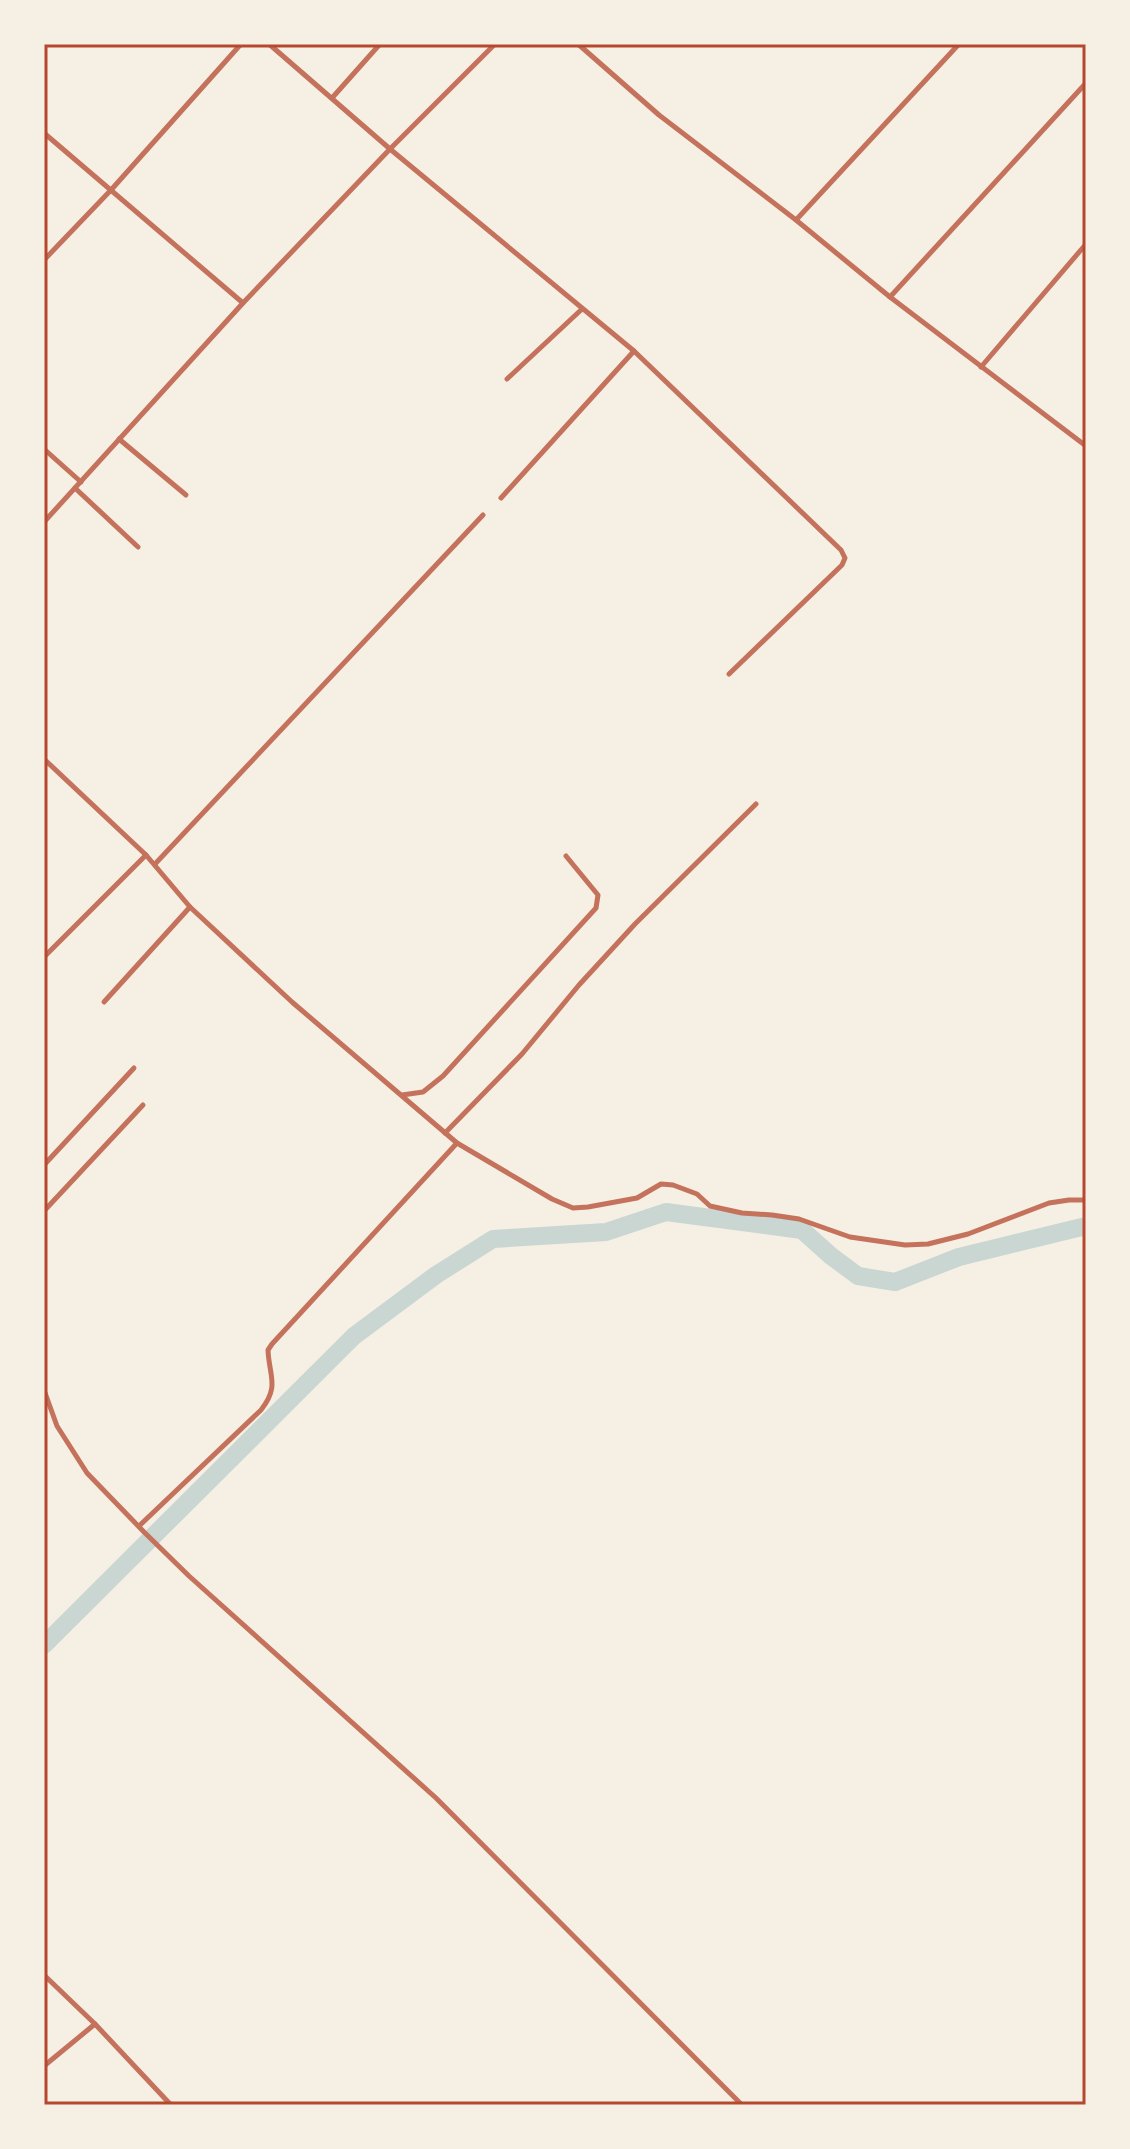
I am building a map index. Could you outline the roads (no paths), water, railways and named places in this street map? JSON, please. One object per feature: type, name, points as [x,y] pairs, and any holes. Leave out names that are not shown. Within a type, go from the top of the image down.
[{"type":"street","points":[[44,260],[241,44]]},
{"type":"street","points":[[269,44],[390,149],[634,351],[841,550],[845,558],[842,565],[729,674]]},
{"type":"street","points":[[332,98],[380,44]]},
{"type":"street","points":[[44,522],[243,303],[495,44]]},
{"type":"street","points":[[578,44],[659,115],[1086,446]]},
{"type":"street","points":[[796,220],[959,44]]},
{"type":"street","points":[[890,297],[1086,83]]},
{"type":"street","points":[[44,133],[243,303]]},
{"type":"street","points":[[981,367],[1086,244]]},
{"type":"street","points":[[507,379],[582,309]]},
{"type":"street","points":[[501,498],[634,351]]},
{"type":"street","points":[[119,439],[186,495]]},
{"type":"street","points":[[44,449],[81,482]]},
{"type":"street","points":[[75,488],[138,547]]},
{"type":"street","points":[[155,865],[483,515]]},
{"type":"street","points":[[44,759],[146,855],[190,907],[292,1002],[401,1096],[457,1143],[552,1199],[573,1208],[637,1198],[655,1186],[673,1185],[697,1194],[710,1206],[799,1219],[850,1237],[905,1245],[928,1244],[968,1234],[1049,1203],[1086,1200]]},
{"type":"street","points":[[445,1133],[522,1054],[635,924],[756,804]]},
{"type":"street","points":[[44,957],[146,855]]},
{"type":"street","points":[[401,1096],[423,1092],[443,1076],[596,908],[598,895],[566,856]]},
{"type":"street","points":[[104,1002],[190,907]]},
{"type":"street","points":[[44,1165],[134,1068]]},
{"type":"street","points":[[44,1211],[143,1105]]},
{"type":"street","points":[[139,1526],[261,1410],[274,1377],[268,1350],[272,1344],[457,1143]]},
{"type":"street","points":[[44,1390],[57,1426],[87,1473],[144,1532],[436,1798],[742,2105]]},
{"type":"street","points":[[44,1975],[171,2105]]},
{"type":"street","points":[[44,2066],[95,2024]]},
{"type":"waterway","points":[[44,1645],[354,1336],[436,1275],[493,1239],[606,1232],[666,1212],[802,1230],[858,1276],[895,1282],[959,1257],[1086,1226]]}]
